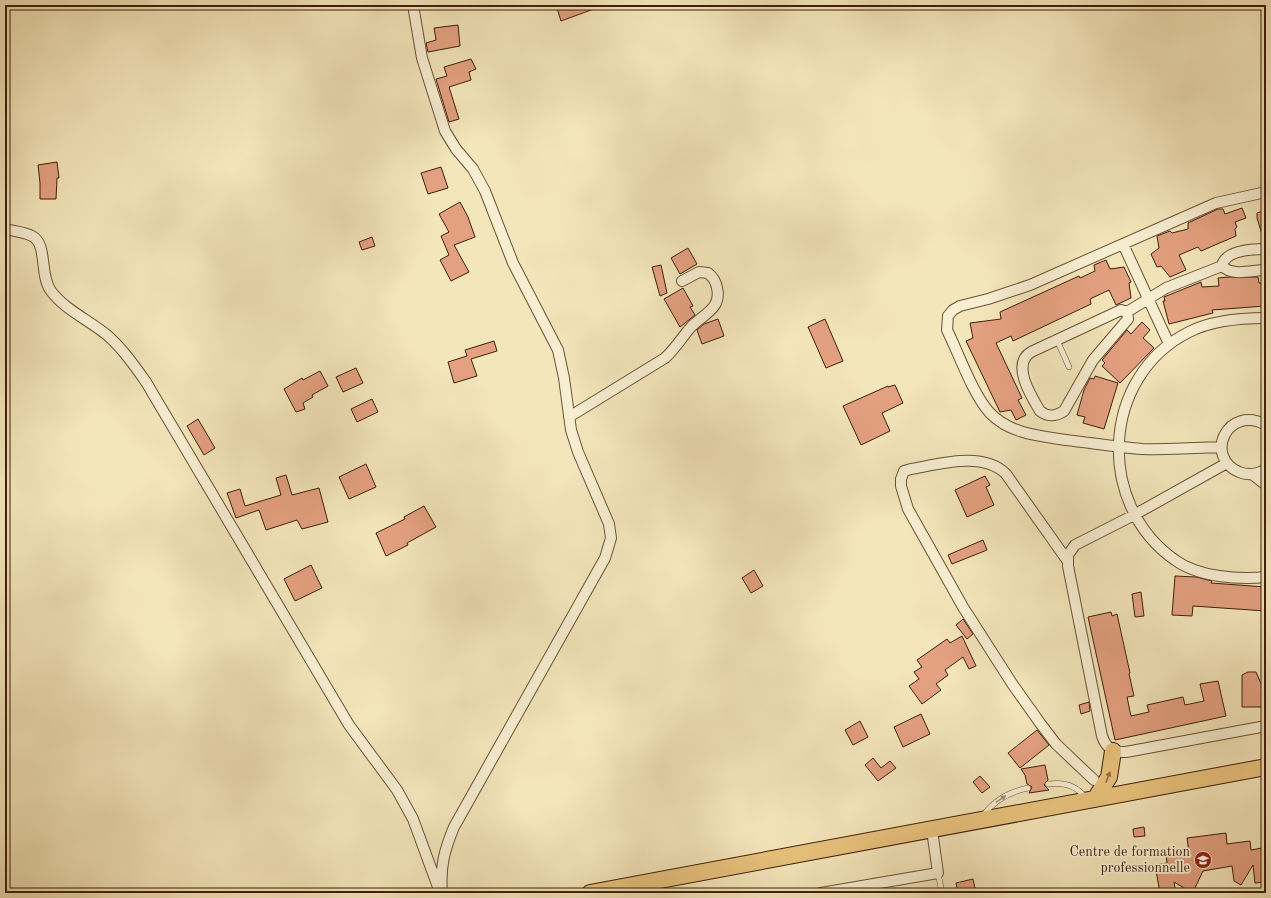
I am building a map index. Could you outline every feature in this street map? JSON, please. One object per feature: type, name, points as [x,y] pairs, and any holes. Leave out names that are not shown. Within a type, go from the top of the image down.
[{"type":"main road","points":[[1091,800],[1109,777],[1113,751]]},
{"type":"main road","points":[[590,893],[1266,767]]},
{"type":"street","points":[[413,5],[422,58],[445,131],[456,149],[474,169],[486,191],[514,263],[558,350],[564,378],[569,417],[578,452],[609,524],[610,545],[605,558],[454,827],[445,848],[441,864],[441,893]]},
{"type":"street","points":[[1222,447],[1156,449],[1118,447],[1043,437],[1025,433],[1002,423],[991,414],[982,402],[946,325],[948,316],[956,308],[1030,285],[1216,203],[1266,192]]},
{"type":"street","points":[[5,229],[28,234],[39,242],[42,250],[44,277],[51,291],[72,311],[106,334],[120,348],[146,382],[349,725],[397,790],[413,819],[441,893]]},
{"type":"street","points":[[1123,244],[1170,344]]},
{"type":"street","points":[[1127,312],[1148,298],[1184,280],[1222,266],[1223,262],[1228,257],[1238,253],[1266,249]]},
{"type":"street","points":[[1222,266],[1225,269],[1238,272],[1266,270]]},
{"type":"street","points":[[569,417],[665,358],[674,350],[691,327],[716,305],[719,299],[718,292],[711,276],[708,273],[699,272],[682,281]]},
{"type":"street","points":[[1121,310],[1127,312],[1128,320],[1093,360],[1064,411],[1058,415],[1052,416],[1040,410],[1023,373],[1021,365],[1027,354],[1121,310]]},
{"type":"street","points":[[1266,318],[1211,323],[1189,331],[1170,344],[1153,360],[1140,376],[1131,393],[1124,416],[1118,447],[1119,467],[1123,487],[1134,515],[1149,536],[1176,561],[1206,573],[1232,578],[1266,577]]},
{"type":"street","points":[[1266,425],[1258,420],[1241,420],[1233,424],[1227,430],[1222,447],[1223,455],[1227,463],[1234,470],[1242,474],[1252,474],[1266,469]]},
{"type":"street","points":[[1094,780],[1067,755],[1044,728],[1013,684],[963,606],[908,509],[901,486],[901,479],[904,472],[911,468],[964,462],[984,462],[996,466],[1006,474],[1067,560],[1102,736],[1108,747],[1113,751],[1126,752],[1266,726]]},
{"type":"street","points":[[1067,560],[1075,545],[1134,515],[1227,463]]},
{"type":"street","points":[[1252,474],[1266,485]]},
{"type":"street","points":[[821,893],[938,873],[932,830]]},
{"type":"lane","points":[[1057,340],[1069,367]]},
{"type":"lane","points":[[1048,784],[1056,783],[1071,786],[1091,800]]},
{"type":"lane","points":[[981,821],[992,805],[1000,798],[1018,790],[1028,788]]},
{"type":"lane","points":[[938,873],[942,893]]},
{"type":"building","points":[[556,5],[601,5],[602,6],[561,21]]},
{"type":"building","points":[[458,25],[460,46],[428,52],[426,43],[436,40],[434,28]]},
{"type":"building","points":[[471,59],[476,69],[469,72],[471,80],[449,87],[459,119],[449,122],[436,79],[447,76],[444,67]]},
{"type":"building","points":[[57,162],[59,178],[57,178],[56,199],[40,199],[38,165]]},
{"type":"building","points":[[441,167],[448,188],[428,194],[421,173]]},
{"type":"building","points":[[460,202],[468,217],[475,237],[454,245],[469,272],[451,281],[440,260],[449,255],[441,236],[449,232],[439,214]]},
{"type":"building","points":[[1242,208],[1246,218],[1235,222],[1237,227],[1235,229],[1236,236],[1201,251],[1198,247],[1179,255],[1186,270],[1170,277],[1161,266],[1157,267],[1151,254],[1159,248],[1157,236],[1170,231],[1172,233],[1188,229],[1188,223],[1218,209],[1223,209],[1225,214]]},
{"type":"building","points":[[1266,210],[1266,241],[1264,241],[1257,218],[1257,213]]},
{"type":"building","points":[[372,237],[375,246],[362,250],[359,242]]},
{"type":"building","points":[[688,248],[697,264],[680,274],[671,258]]},
{"type":"building","points":[[1106,260],[1110,269],[1124,267],[1131,282],[1129,283],[1131,298],[1116,305],[1109,290],[1090,299],[1091,304],[1013,341],[1011,336],[996,343],[1022,398],[1018,400],[1026,415],[1016,420],[1011,410],[1000,412],[966,341],[973,338],[970,323],[1001,319],[1000,312],[1079,276],[1080,278],[1095,271],[1094,265]]},
{"type":"building","points":[[661,265],[667,293],[660,296],[652,267]]},
{"type":"building","points":[[1258,277],[1259,283],[1263,283],[1265,306],[1212,310],[1213,313],[1169,324],[1163,301],[1165,301],[1164,297],[1201,282],[1202,287],[1219,286],[1218,278]]},
{"type":"building","points":[[683,288],[693,306],[690,307],[695,315],[680,327],[664,299]]},
{"type":"building","points":[[718,319],[724,336],[702,344],[697,330],[704,324]]},
{"type":"building","points":[[825,319],[843,361],[826,368],[808,327]]},
{"type":"building","points":[[1142,322],[1150,330],[1143,338],[1154,348],[1120,383],[1102,366],[1105,363],[1102,360],[1127,330],[1131,334]]},
{"type":"building","points":[[494,341],[497,351],[471,359],[477,376],[454,383],[448,362],[467,356],[465,350]]},
{"type":"building","points":[[356,368],[363,383],[343,392],[336,377]]},
{"type":"building","points":[[320,371],[328,386],[312,395],[313,397],[303,403],[305,409],[296,412],[284,389],[302,378],[303,380]]},
{"type":"building","points":[[1095,376],[1118,383],[1104,429],[1083,423],[1085,417],[1077,415],[1084,390],[1090,378],[1094,379]]},
{"type":"building","points":[[895,385],[903,403],[882,413],[890,431],[861,445],[843,406],[888,386]]},
{"type":"building","points":[[372,399],[378,412],[357,422],[351,409]]},
{"type":"building","points":[[198,419],[215,448],[204,455],[187,426]]},
{"type":"building","points":[[366,464],[376,487],[349,499],[339,477]]},
{"type":"building","points":[[286,475],[292,495],[319,488],[328,522],[302,529],[297,520],[266,530],[259,510],[236,518],[227,493],[240,489],[245,506],[281,495],[276,478]]},
{"type":"building","points":[[985,476],[990,485],[986,487],[994,505],[967,517],[955,490]]},
{"type":"building","points":[[424,506],[436,527],[407,543],[408,545],[386,556],[376,533],[405,519],[404,517]]},
{"type":"building","points":[[983,540],[987,550],[952,564],[948,555]]},
{"type":"building","points":[[311,565],[322,588],[295,601],[284,579]]},
{"type":"building","points":[[754,570],[763,586],[751,593],[742,578]]},
{"type":"building","points":[[1175,576],[1196,577],[1212,581],[1211,583],[1266,587],[1266,611],[1193,606],[1192,616],[1172,615]]},
{"type":"building","points":[[1141,592],[1144,616],[1135,617],[1132,594]]},
{"type":"building","points":[[1111,612],[1112,616],[1117,614],[1130,673],[1134,696],[1127,697],[1131,716],[1149,712],[1147,705],[1183,697],[1185,705],[1204,701],[1200,684],[1218,681],[1226,716],[1115,740],[1088,617]]},
{"type":"building","points":[[963,619],[973,634],[967,639],[956,625]]},
{"type":"building","points":[[962,636],[976,666],[969,669],[963,657],[945,670],[948,675],[936,684],[941,690],[922,704],[909,686],[919,679],[914,672],[922,667],[917,660],[947,639],[950,643]]},
{"type":"building","points":[[1248,672],[1256,672],[1263,688],[1266,688],[1266,707],[1242,707],[1242,675]]},
{"type":"building","points":[[1089,702],[1090,711],[1081,714],[1079,705]]},
{"type":"building","points":[[921,714],[930,734],[903,747],[894,727]]},
{"type":"building","points":[[860,721],[868,737],[853,745],[845,730]]},
{"type":"building","points":[[1037,730],[1049,745],[1020,768],[1008,753]]},
{"type":"building","points":[[873,758],[881,768],[890,761],[896,768],[878,781],[865,765]]},
{"type":"building","points":[[1045,765],[1048,780],[1044,785],[1049,790],[1029,793],[1032,787],[1027,784],[1025,775],[1021,769]]},
{"type":"building","points":[[980,776],[990,787],[982,793],[973,782]]},
{"type":"building","points":[[1144,827],[1145,836],[1134,837],[1133,829]]},
{"type":"building","points":[[1226,833],[1227,844],[1250,841],[1251,850],[1262,848],[1266,882],[1255,883],[1253,865],[1241,885],[1234,881],[1232,866],[1203,871],[1194,890],[1189,891],[1174,882],[1176,893],[1160,893],[1155,865],[1167,863],[1166,855],[1189,852],[1187,838]]},
{"type":"building","points":[[973,879],[976,893],[958,893],[956,883]]},
{"type":"place","name":"Centre de formation professionnelle","points":[[1203,860]]}]
